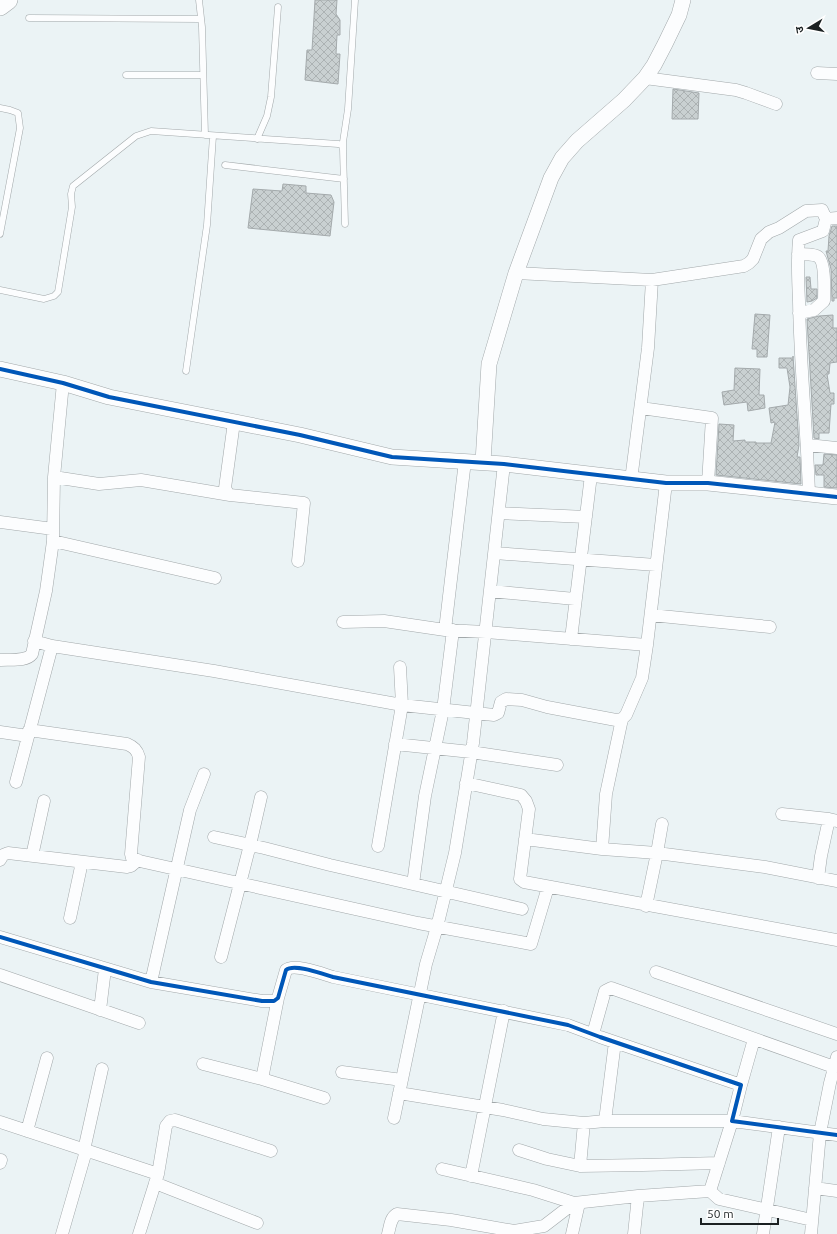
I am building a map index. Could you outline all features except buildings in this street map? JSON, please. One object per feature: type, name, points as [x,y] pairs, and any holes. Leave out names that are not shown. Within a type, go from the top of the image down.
[{"type":"main road","points":[[0,6],[8,0]]},
{"type":"street","points":[[483,462],[489,364],[516,273],[551,178],[562,158],[577,141],[624,100],[645,78],[669,37],[684,0]]},
{"type":"street","points":[[817,73],[837,74]]},
{"type":"street","points":[[645,78],[736,90],[776,104]]},
{"type":"street","points":[[516,273],[652,280],[744,266],[749,264],[753,259],[761,239],[769,232],[779,228],[806,211],[822,210],[831,218],[823,231],[799,240],[798,254],[802,390],[808,445],[809,494]]},
{"type":"street","points":[[798,254],[816,256],[820,258],[822,263],[824,286],[824,301],[814,310],[799,313]]},
{"type":"street","points":[[630,480],[648,348],[652,280]]},
{"type":"street","points":[[0,369],[63,383],[109,397],[300,435],[392,458],[483,462],[630,480],[666,483],[708,483],[837,497]]},
{"type":"street","points":[[0,660],[21,659],[29,657],[32,654],[46,591],[53,535],[54,477],[63,383]]},
{"type":"street","points":[[640,408],[712,418],[708,483]]},
{"type":"street","points":[[230,495],[225,488],[234,422]]},
{"type":"street","points":[[808,445],[837,448]]},
{"type":"street","points":[[413,884],[425,796],[443,710],[465,461]]},
{"type":"street","points":[[394,1118],[426,964],[437,927],[455,853],[476,713],[504,464]]},
{"type":"street","points":[[571,639],[591,475]]},
{"type":"street","points":[[54,477],[99,484],[141,480],[230,495],[304,503],[298,561]]},
{"type":"street","points":[[602,849],[606,794],[622,719],[626,715],[642,678],[651,615],[666,483]]},
{"type":"street","points":[[499,513],[586,516]]},
{"type":"street","points":[[0,522],[215,578]]},
{"type":"street","points":[[494,553],[656,565]]},
{"type":"street","points":[[490,591],[575,599]]},
{"type":"street","points":[[651,615],[770,627]]},
{"type":"street","points":[[343,622],[384,621],[449,630],[647,645]]},
{"type":"street","points":[[34,641],[52,646],[214,671],[402,705],[494,715],[497,714],[501,702],[506,699],[522,700],[547,708],[616,720],[622,719]]},
{"type":"street","points":[[16,782],[52,646]]},
{"type":"street","points":[[378,846],[402,705],[400,667]]},
{"type":"street","points":[[0,732],[28,733],[127,744],[133,746],[137,750],[139,757],[131,854],[132,858],[138,860],[437,927],[531,944],[548,887]]},
{"type":"street","points":[[395,744],[471,752],[557,765]]},
{"type":"street","points":[[151,982],[190,810],[204,774]]},
{"type":"street","points":[[466,783],[521,795],[526,800],[529,809],[520,879],[524,882],[646,906],[837,940]]},
{"type":"street","points":[[221,957],[241,883],[261,797]]},
{"type":"street","points":[[32,856],[44,800]]},
{"type":"street","points":[[782,814],[833,820],[821,856],[818,878]]},
{"type":"street","points":[[646,906],[658,853],[662,824]]},
{"type":"street","points":[[214,837],[330,866],[522,910]]},
{"type":"street","points":[[525,839],[602,849],[658,853],[765,867],[837,881]]},
{"type":"street","points":[[0,860],[8,853],[127,867],[131,866],[138,860]]},
{"type":"street","points":[[70,918],[82,862]]},
{"type":"street","points":[[0,937],[151,982],[262,1001],[274,1001],[278,998]]},
{"type":"street","points":[[262,1079],[278,998],[286,970],[296,967],[333,977],[568,1025],[741,1085]]},
{"type":"street","points":[[100,1010],[105,969]]},
{"type":"street","points":[[656,972],[837,1034]]},
{"type":"street","points":[[0,975],[140,1023]]},
{"type":"street","points":[[593,1034],[605,991],[611,988],[754,1039],[836,1062],[833,1093],[820,1133],[811,1234]]},
{"type":"street","points":[[471,1176],[504,1011]]},
{"type":"street","points":[[710,1191],[732,1121],[754,1039]]},
{"type":"street","points":[[605,1121],[616,1042]]},
{"type":"street","points":[[27,1131],[47,1058]]},
{"type":"street","points":[[203,1064],[262,1079],[324,1098]]},
{"type":"street","points":[[62,1234],[85,1150],[102,1069]]},
{"type":"street","points":[[342,1072],[402,1080]]},
{"type":"street","points":[[399,1093],[485,1107],[543,1119],[584,1123],[605,1121],[732,1121],[837,1135]]},
{"type":"street","points":[[139,1234],[157,1179],[166,1126],[170,1121],[175,1120],[271,1151]]},
{"type":"street","points":[[0,1122],[85,1150],[157,1179],[257,1223]]},
{"type":"street","points":[[580,1166],[584,1123]]},
{"type":"street","points":[[763,1234],[779,1127]]},
{"type":"street","points":[[519,1150],[548,1159],[580,1166],[719,1163]]},
{"type":"street","points":[[442,1169],[533,1190],[576,1203],[638,1196],[710,1191],[718,1199],[812,1220]]},
{"type":"street","points":[[815,1188],[837,1191]]},
{"type":"street","points":[[634,1234],[638,1196]]},
{"type":"street","points":[[388,1234],[391,1220],[393,1216],[397,1214],[451,1220],[496,1231],[514,1231],[544,1226],[576,1203]]},
{"type":"street","points":[[572,1234],[576,1203]]},
{"type":"lane","points":[[199,0],[205,135]]},
{"type":"lane","points":[[345,224],[343,142],[348,109],[355,0]]},
{"type":"lane","points":[[257,138],[267,116],[271,97],[278,6]]},
{"type":"lane","points":[[29,18],[201,19]]},
{"type":"lane","points":[[126,75],[203,75]]},
{"type":"lane","points":[[0,108],[18,113],[20,128],[0,234]]},
{"type":"lane","points":[[0,290],[44,299],[54,296],[58,292],[72,207],[71,190],[73,186],[136,136],[151,131],[338,144],[342,145],[343,148]]},
{"type":"lane","points":[[186,371],[207,226],[213,136]]},
{"type":"lane","points":[[225,165],[344,179]]},
{"type":"cycle path","points":[[0,369],[63,383],[109,397],[300,435],[392,457],[504,464],[666,483],[708,483],[837,497]]},
{"type":"cycle path","points":[[0,937],[151,982],[262,1001],[274,1001],[278,998],[286,970],[290,968],[302,968],[333,977],[568,1025],[741,1085],[732,1121],[837,1135]]}]
